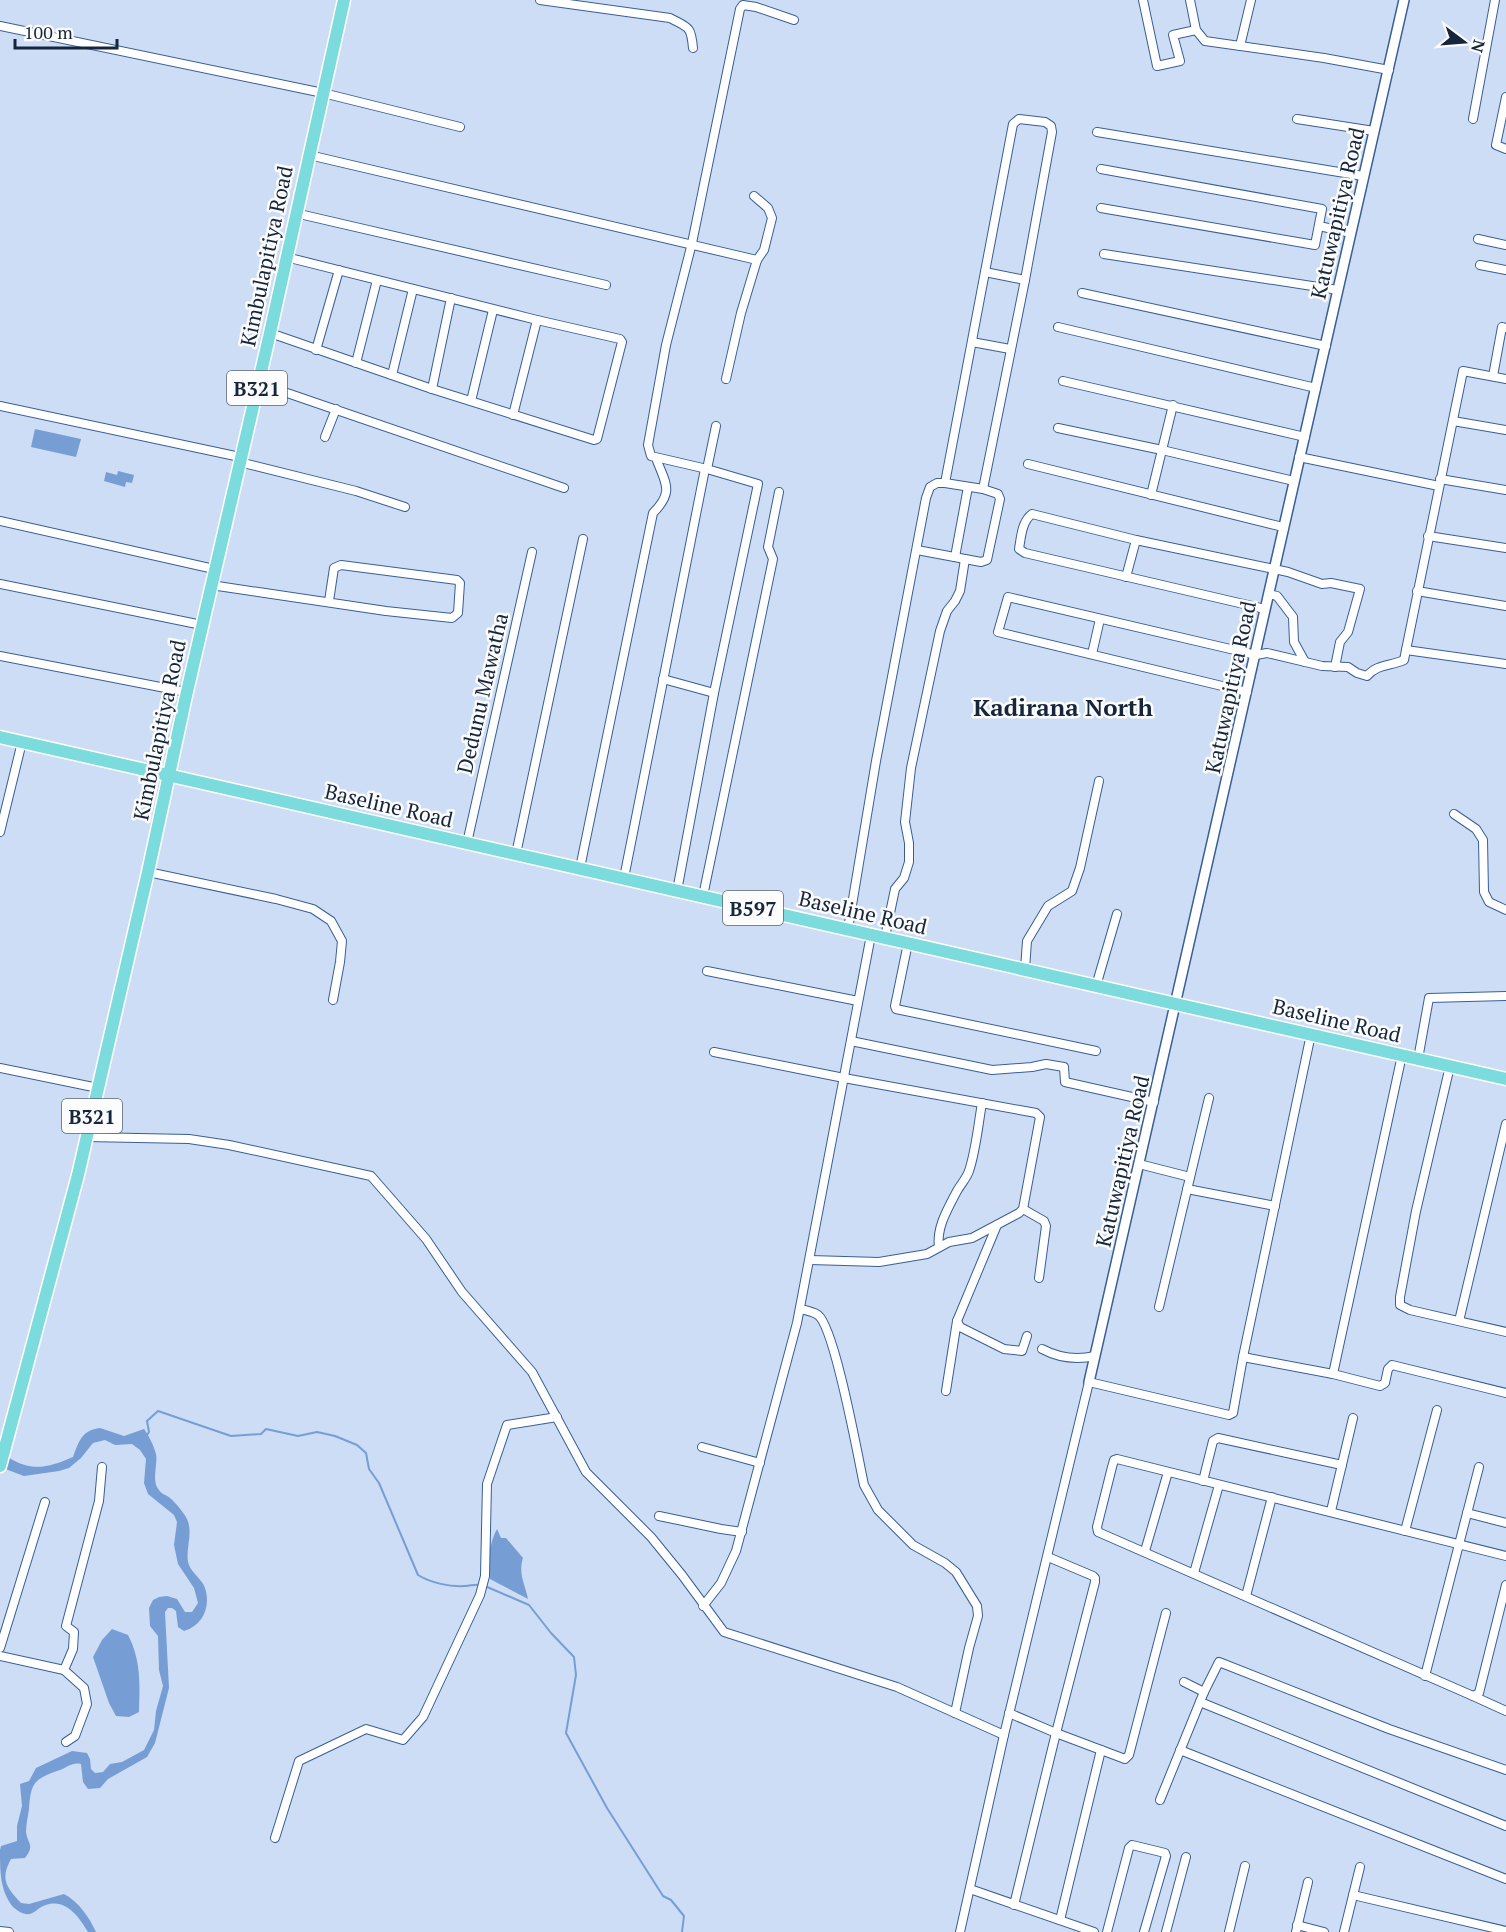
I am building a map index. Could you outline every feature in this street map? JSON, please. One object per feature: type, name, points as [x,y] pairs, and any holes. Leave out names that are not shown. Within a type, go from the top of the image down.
[{"type":"main road","name":"Kimbulapitiya Road","points":[[2,1459],[87,1137],[344,0]]},
{"type":"main road","name":"Baseline Road","points":[[0,737],[1506,1079]]},
{"type":"street","points":[[540,0],[670,18],[687,27],[691,33],[693,48]]},
{"type":"street","points":[[1143,0],[1156,66],[1180,61],[1173,35],[1196,30]]},
{"type":"street","points":[[1190,0],[1196,30],[1205,41],[1389,70]]},
{"type":"street","points":[[1240,46],[1251,0]]},
{"type":"street","name":"Katuwapitiya Road","points":[[1089,1382],[1404,0]]},
{"type":"street","points":[[1473,119],[1495,0]]},
{"type":"street","points":[[677,891],[714,693],[758,484],[656,458],[651,456],[648,445],[666,345],[692,243],[740,9],[742,5],[756,7],[794,20]]},
{"type":"street","points":[[0,26],[323,93],[460,127]]},
{"type":"street","points":[[1506,98],[1496,145],[1506,148]]},
{"type":"street","points":[[945,483],[1013,124],[1019,119],[1046,123],[1051,126],[1052,132],[983,489]]},
{"type":"street","points":[[1297,119],[1374,131]]},
{"type":"street","points":[[1097,132],[1363,176]]},
{"type":"street","points":[[309,155],[757,260]]},
{"type":"street","points":[[1101,169],[1322,209],[1315,244],[1101,208]]},
{"type":"street","points":[[726,379],[741,313],[757,260],[764,250],[772,218],[768,208],[754,196]]},
{"type":"street","points":[[296,213],[606,285]]},
{"type":"street","points":[[1319,226],[1351,233]]},
{"type":"street","points":[[1478,240],[1506,245]]},
{"type":"street","points":[[1104,254],[1338,290]]},
{"type":"street","points":[[270,333],[432,389],[594,440],[597,439],[622,342],[620,339],[493,310],[286,257]]},
{"type":"street","points":[[1480,265],[1506,270]]},
{"type":"street","points":[[316,350],[339,270]]},
{"type":"street","points":[[985,272],[1025,280]]},
{"type":"street","points":[[356,363],[377,280]]},
{"type":"street","points":[[392,375],[413,289]]},
{"type":"street","points":[[1082,293],[1326,346]]},
{"type":"street","points":[[432,389],[451,298]]},
{"type":"street","points":[[471,401],[493,310]]},
{"type":"street","points":[[513,415],[537,320]]},
{"type":"street","points":[[1058,327],[1316,388]]},
{"type":"street","points":[[1493,376],[1502,327],[1506,328]]},
{"type":"street","points":[[972,342],[1011,350]]},
{"type":"street","points":[[1247,692],[998,632],[1008,597],[1256,655],[1267,653],[1305,662],[1348,667],[1367,676],[1382,665],[1394,665],[1404,660],[1463,371],[1506,379]]},
{"type":"street","points":[[1063,381],[1305,437]]},
{"type":"street","points":[[258,383],[564,488]]},
{"type":"street","points":[[1151,495],[1173,405]]},
{"type":"street","points":[[0,406],[239,460],[356,491],[405,507]]},
{"type":"street","points":[[325,437],[336,409]]},
{"type":"street","points":[[1453,421],[1506,430]]},
{"type":"street","points":[[624,878],[716,426]]},
{"type":"street","points":[[1058,428],[1294,481]]},
{"type":"street","points":[[1299,457],[1440,482],[1506,490]]},
{"type":"street","points":[[579,868],[653,513],[663,503],[667,494],[665,480],[656,458]]},
{"type":"street","points":[[1028,464],[1283,527]]},
{"type":"street","points":[[848,929],[876,761],[917,550],[930,487],[937,483],[945,483],[983,489],[998,494],[1000,499],[988,558],[985,562],[917,550]]},
{"type":"street","points":[[955,557],[968,486]]},
{"type":"street","points":[[703,896],[773,560],[768,547],[779,492]]},
{"type":"street","points":[[1265,609],[1022,551],[1019,549],[1028,517],[1032,514],[1136,540],[1274,570],[1322,584],[1331,583],[1360,589],[1348,632],[1340,642],[1335,667]]},
{"type":"street","points":[[0,521],[214,569]]},
{"type":"street","points":[[1428,536],[1506,548]]},
{"type":"street","points":[[516,854],[583,539]]},
{"type":"street","points":[[1125,577],[1136,540]]},
{"type":"street","name":"Dedunu Mawatha","points":[[467,843],[532,552]]},
{"type":"street","points":[[885,937],[895,889],[904,878],[909,862],[909,843],[905,822],[911,768],[940,631],[947,611],[955,602],[960,591],[965,559]]},
{"type":"street","points":[[211,585],[386,611],[452,618],[458,613],[460,587],[457,580],[341,565],[334,568],[329,601]]},
{"type":"street","points":[[0,584],[202,625]]},
{"type":"street","points":[[1417,591],[1506,606]]},
{"type":"street","points":[[1269,594],[1277,596],[1293,617],[1293,635],[1305,662]]},
{"type":"street","points":[[1092,654],[1100,619]]},
{"type":"street","points":[[1406,650],[1506,664]]},
{"type":"street","points":[[0,656],[186,692]]},
{"type":"street","points":[[663,679],[714,693]]},
{"type":"street","points":[[0,832],[22,742]]},
{"type":"street","points":[[1024,969],[1027,941],[1048,906],[1072,891],[1080,868],[1099,782]]},
{"type":"street","points":[[1454,814],[1476,829],[1483,840],[1484,892],[1489,902],[1506,910]]},
{"type":"street","points":[[148,872],[314,909],[331,921],[342,941],[333,1000]]},
{"type":"street","points":[[1096,986],[1117,914]]},
{"type":"street","points":[[703,1606],[721,1583],[736,1551],[800,1309],[871,934]]},
{"type":"street","points":[[908,943],[896,1009],[1096,1051]]},
{"type":"street","points":[[707,971],[858,1001]]},
{"type":"street","points":[[1418,1059],[1430,998],[1506,996]]},
{"type":"street","points":[[960,1932],[1009,1713],[1089,1382],[1229,1415],[1233,1413],[1311,1034]]},
{"type":"street","points":[[851,1041],[992,1070],[1046,1064],[1064,1067],[1065,1082],[1154,1102]]},
{"type":"street","points":[[714,1052],[1036,1113],[1040,1117],[1023,1209],[1019,1213],[972,1238],[949,1242],[927,1254],[879,1262],[810,1260]]},
{"type":"street","points":[[1333,1374],[1402,1055]]},
{"type":"street","points":[[1450,1066],[1416,1211],[1400,1305],[1410,1310],[1506,1332]]},
{"type":"street","points":[[0,1068],[98,1088]]},
{"type":"street","points":[[1160,1307],[1209,1098]]},
{"type":"street","points":[[939,1247],[938,1237],[943,1221],[971,1166],[982,1103]]},
{"type":"street","points":[[1459,1321],[1506,1124]]},
{"type":"street","points":[[87,1137],[189,1139],[230,1145],[371,1176],[426,1239],[462,1292],[532,1372],[586,1472],[651,1537],[724,1632],[897,1687],[1004,1735]]},
{"type":"street","points":[[1140,1164],[1190,1178]]},
{"type":"street","points":[[1495,1166],[1506,1168]]},
{"type":"street","points":[[1187,1188],[1275,1206]]},
{"type":"street","points":[[1023,1209],[1044,1221],[1046,1226],[1039,1278]]},
{"type":"street","points":[[946,1391],[957,1321],[997,1225]]},
{"type":"street","points":[[800,1309],[817,1314],[824,1323],[836,1356],[864,1485],[869,1496],[878,1510],[913,1545],[956,1572],[977,1606],[978,1616],[955,1713]]},
{"type":"street","points":[[957,1321],[960,1328],[1004,1349],[1022,1351],[1027,1336]]},
{"type":"street","points":[[1042,1349],[1060,1357],[1095,1356]]},
{"type":"street","points":[[1243,1357],[1333,1374],[1380,1386],[1385,1383],[1388,1369],[1392,1365],[1506,1393]]},
{"type":"street","points":[[1405,1531],[1437,1410]]},
{"type":"street","points":[[275,1838],[299,1761],[366,1729],[403,1740],[423,1717],[480,1595],[485,1576],[487,1484],[507,1425],[557,1418]]},
{"type":"street","points":[[1331,1511],[1353,1418]]},
{"type":"street","points":[[1203,1481],[1213,1442],[1218,1438],[1342,1465]]},
{"type":"street","points":[[702,1447],[760,1463]]},
{"type":"street","points":[[1506,1556],[1117,1459],[1114,1460],[1112,1467],[1097,1530],[1506,1712]]},
{"type":"street","points":[[64,1670],[73,1649],[74,1632],[66,1626],[99,1501],[102,1467]]},
{"type":"street","points":[[1425,1676],[1479,1467]]},
{"type":"street","points":[[1145,1551],[1168,1472]]},
{"type":"street","points":[[1194,1573],[1219,1485]]},
{"type":"street","points":[[1246,1596],[1272,1497]]},
{"type":"street","points":[[0,1648],[45,1502]]},
{"type":"street","points":[[1467,1513],[1506,1523]]},
{"type":"street","points":[[659,1516],[742,1532]]},
{"type":"street","points":[[1014,1905],[1095,1578],[1048,1557]]},
{"type":"street","points":[[1473,1696],[1479,1693],[1506,1585]]},
{"type":"street","points":[[1009,1713],[1125,1758],[1129,1755],[1166,1613]]},
{"type":"street","points":[[0,1656],[64,1670],[84,1688],[87,1704],[75,1736],[66,1742]]},
{"type":"street","points":[[1160,1800],[1204,1692],[1219,1662],[1389,1729],[1506,1770]]},
{"type":"street","points":[[1184,1682],[1204,1692]]},
{"type":"street","points":[[1200,1702],[1506,1826]]},
{"type":"street","points":[[1060,1920],[1101,1750]]},
{"type":"street","points":[[1180,1750],[1506,1879]]},
{"type":"street","points":[[1107,1932],[1129,1848],[1132,1845],[1164,1853],[1166,1856],[1144,1932]]},
{"type":"street","points":[[1166,1932],[1186,1857]]},
{"type":"street","points":[[1229,1932],[1245,1866]]},
{"type":"street","points":[[1344,1932],[1360,1867]]},
{"type":"street","points":[[1308,1882],[1296,1928],[1324,1932]]},
{"type":"street","points":[[970,1888],[1094,1932]]},
{"type":"street","points":[[1353,1895],[1506,1931]]},
{"type":"street","points":[[0,1931],[9,1932]]},
{"type":"water","points":[[35,429],[81,439],[76,457],[31,447]]},
{"type":"water","points":[[118,471],[134,475],[132,483],[126,482],[125,487],[104,481],[106,472],[117,475]]},
{"type":"water","points":[[100,1428],[124,1436],[144,1429],[148,1435],[156,1454],[157,1486],[161,1493],[174,1502],[187,1519],[190,1531],[189,1565],[204,1585],[207,1602],[201,1620],[184,1631],[178,1627],[176,1611],[168,1608],[165,1612],[169,1688],[155,1743],[147,1757],[108,1779],[100,1788],[88,1789],[83,1782],[81,1764],[73,1764],[44,1776],[33,1787],[26,1829],[30,1850],[25,1858],[11,1859],[6,1872],[6,1882],[21,1903],[29,1904],[64,1894],[83,1910],[96,1932],[88,1932],[71,1910],[60,1904],[44,1906],[30,1914],[25,1914],[13,1907],[5,1894],[0,1850],[1,1846],[17,1841],[17,1826],[22,1806],[20,1784],[29,1781],[36,1768],[72,1751],[87,1753],[91,1769],[95,1773],[103,1772],[110,1764],[122,1762],[144,1750],[154,1730],[156,1711],[163,1686],[159,1670],[158,1636],[150,1626],[149,1608],[153,1600],[167,1596],[177,1599],[185,1612],[192,1612],[198,1603],[194,1588],[178,1564],[174,1545],[177,1522],[174,1515],[148,1494],[144,1483],[146,1459],[132,1444],[115,1445],[105,1440],[93,1443],[69,1468],[59,1471],[24,1476],[0,1467],[8,1457],[24,1465],[40,1467],[64,1461],[73,1457],[79,1441],[85,1434]]},
{"type":"water","points":[[497,1529],[501,1538],[506,1538],[523,1558],[522,1574],[528,1599],[490,1579],[489,1554]]},
{"type":"water","points":[[112,1629],[128,1635],[137,1663],[139,1712],[129,1717],[116,1716],[109,1703],[93,1657],[102,1640]]},
{"type":"waterway","points":[[147,1435],[149,1432],[147,1421],[158,1411],[231,1436],[261,1434],[266,1429],[298,1436],[317,1432],[357,1445],[366,1453],[369,1469],[379,1483],[418,1575],[447,1585],[480,1585]]},
{"type":"waterway","points":[[485,1586],[529,1605],[574,1657],[576,1675],[566,1733],[607,1808],[663,1896],[671,1900],[684,1916],[682,1932]]},
{"type":"district","name":"Kadirana North","points":[[1063,707]]}]
